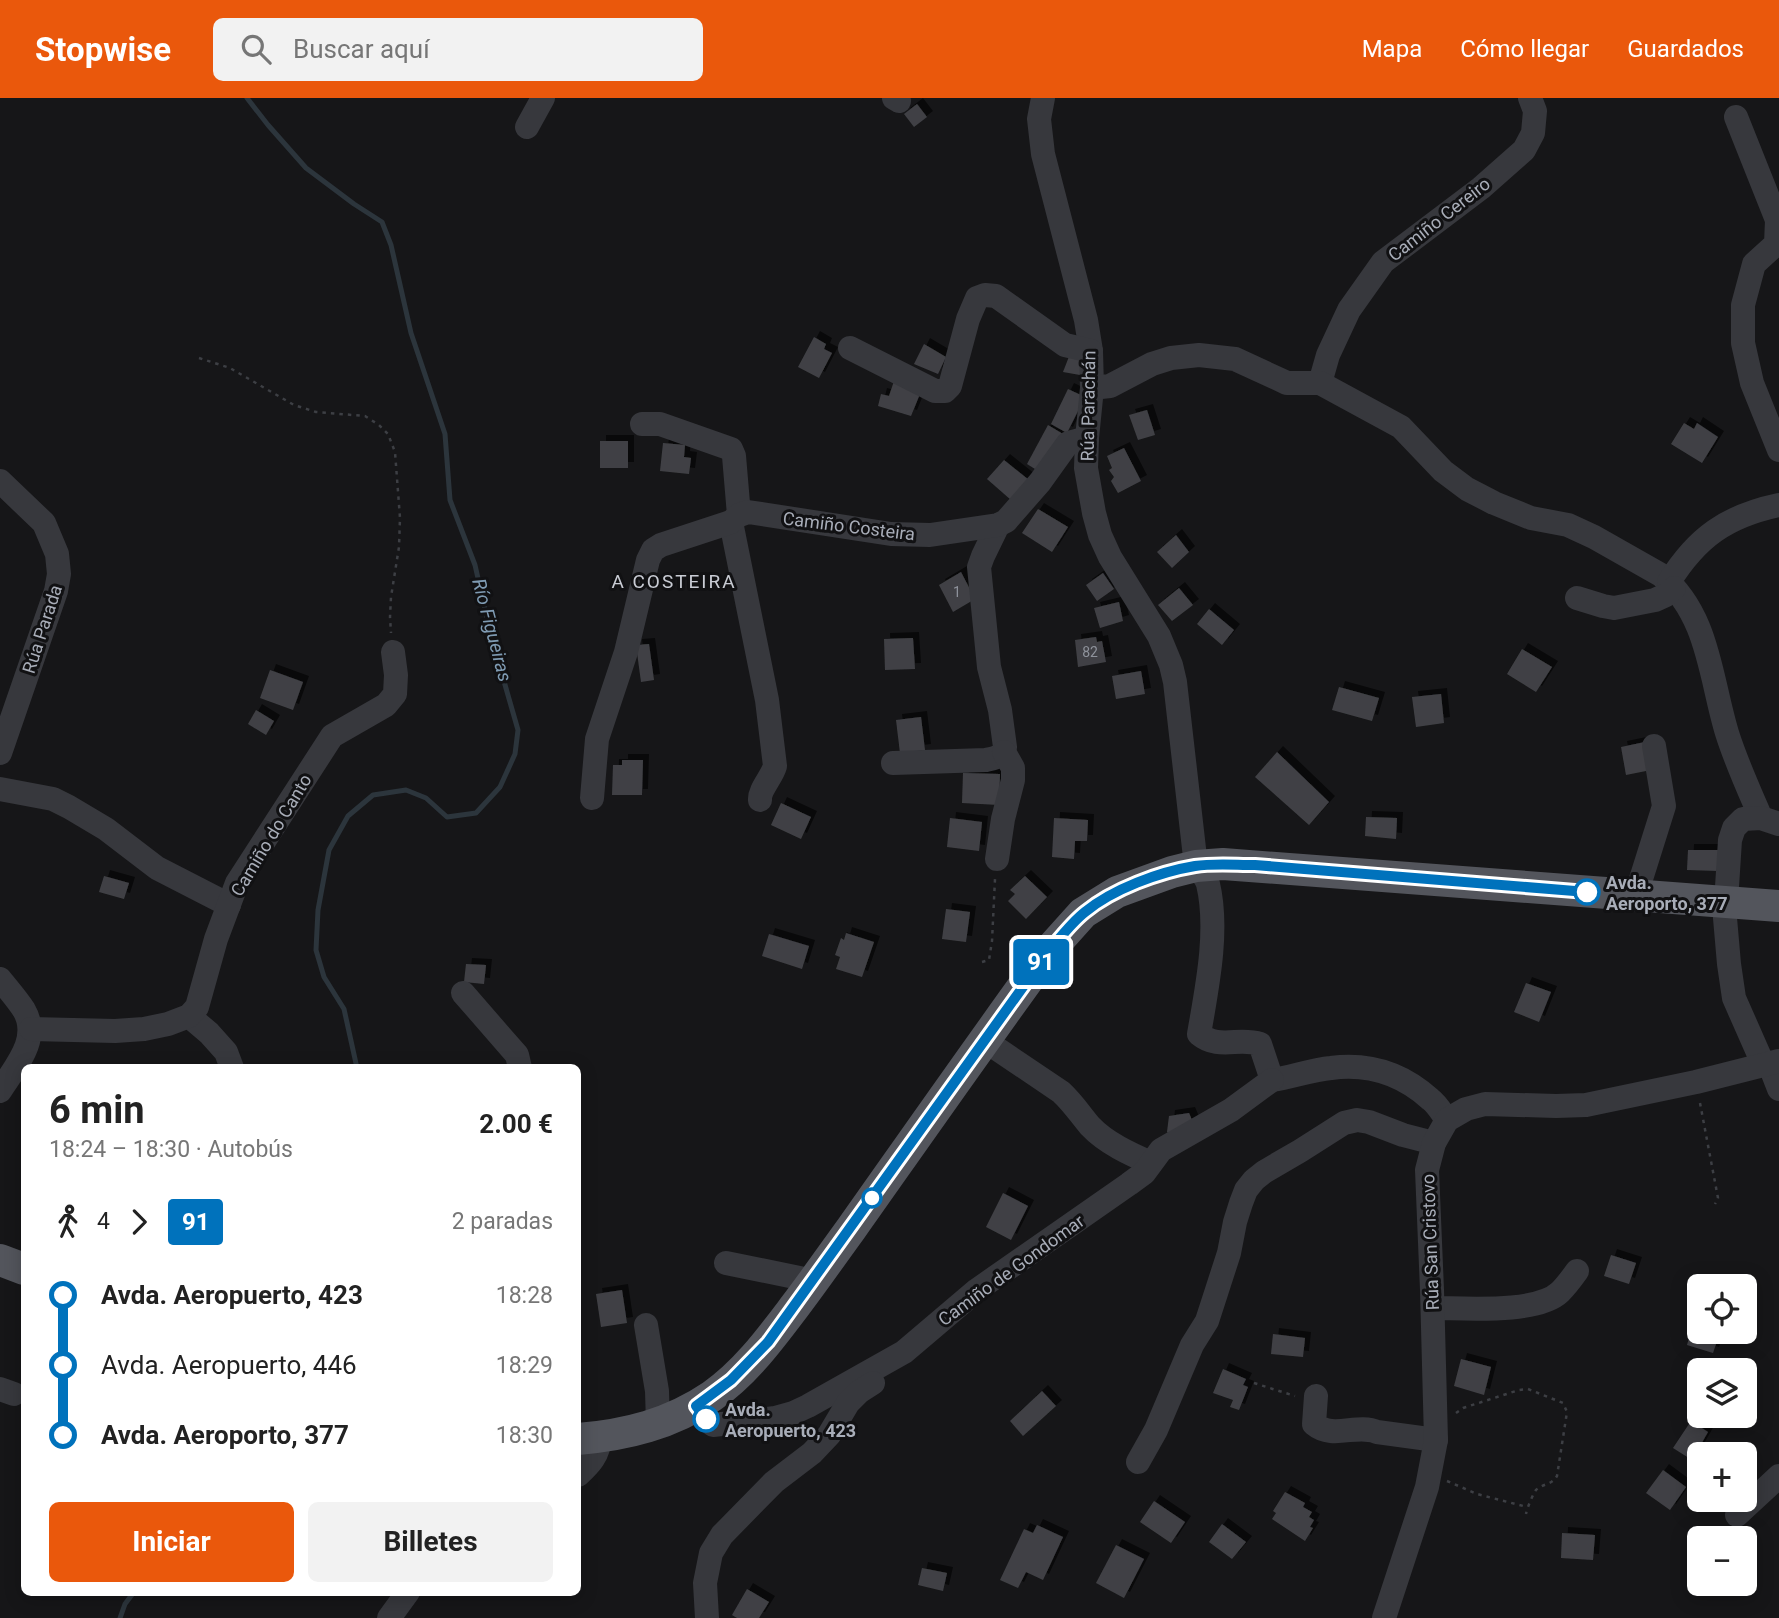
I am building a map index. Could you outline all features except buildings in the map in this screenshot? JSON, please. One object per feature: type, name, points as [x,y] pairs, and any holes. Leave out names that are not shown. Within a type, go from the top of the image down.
[{"type":"main road","points":[[588,1438],[632,1432],[658,1424],[696,1406],[723,1387],[750,1362],[814,1281],[1048,952],[1083,913],[1118,892],[1155,877],[1196,866],[1223,864],[1779,906]]},
{"type":"main road","points":[[0,1261],[21,1268]]},
{"type":"street","points":[[527,127],[543,98]]},
{"type":"street","name":"Rúa Parachán","points":[[1043,98],[1039,119],[1043,154],[1086,320],[1091,351],[1092,388],[1086,468],[1094,513],[1110,557],[1159,636],[1171,665],[1196,866]]},
{"type":"street","name":"Camiño Cereiro","points":[[1320,383],[1328,355],[1349,310],[1384,262],[1481,188],[1524,150],[1533,133],[1535,111],[1530,98]]},
{"type":"street","points":[[1736,117],[1777,220],[1776,244],[1754,264],[1743,305],[1743,343],[1752,383],[1779,450]]},
{"type":"street","points":[[850,348],[935,391],[945,391],[950,386],[968,319],[977,298],[985,295],[996,296],[1065,345],[1091,351]]},
{"type":"street","points":[[1092,388],[1110,386],[1152,364],[1171,358],[1199,355],[1235,359],[1287,383],[1320,383],[1401,428],[1443,471],[1467,489],[1531,518],[1568,525],[1661,575],[1687,604],[1704,639],[1732,750],[1770,821]]},
{"type":"street","points":[[642,424],[660,424],[731,449],[734,456],[735,519],[767,700],[775,766],[760,794],[760,800]]},
{"type":"street","points":[[997,859],[1013,768],[1004,752],[1000,710],[989,667],[979,567],[982,555],[999,525],[1006,521],[1040,482],[1068,443],[1087,438]]},
{"type":"street","name":"Rúa Parada","points":[[0,481],[44,523],[57,554],[59,574],[56,592],[0,753]]},
{"type":"street","points":[[1577,598],[1614,608],[1656,600],[1666,595],[1682,561],[1714,530],[1779,505]]},
{"type":"street","name":"Camiño Costeira","points":[[592,798],[597,739],[626,652],[648,560],[653,550],[748,512],[901,535],[930,535],[999,525]]},
{"type":"street","name":"Camiño do Canto","points":[[189,1016],[197,1007],[216,939],[237,883],[332,736],[386,705],[395,694],[393,652]]},
{"type":"street","points":[[1640,895],[1641,879],[1664,806],[1654,746]]},
{"type":"street","points":[[893,763],[986,760],[998,757],[1004,752]]},
{"type":"street","points":[[0,789],[53,799],[69,807],[106,829],[158,868],[229,905]]},
{"type":"street","points":[[1770,821],[1743,819],[1734,828],[1725,918],[1728,964],[1734,998],[1760,1057],[1772,1062]]},
{"type":"street","points":[[1196,866],[1207,881],[1212,921],[1209,981],[1199,1034],[1207,1041],[1260,1044],[1272,1080]]},
{"type":"street","points":[[0,979],[25,1012],[31,1029],[26,1051],[0,1091]]},
{"type":"street","points":[[463,993],[517,1055],[519,1064]]},
{"type":"street","points":[[31,1029],[116,1031],[168,1024],[189,1016],[226,1052],[230,1064]]},
{"type":"street","points":[[984,1040],[1061,1092],[1091,1127],[1108,1140],[1129,1154],[1152,1163]]},
{"type":"street","points":[[1447,1120],[1466,1109],[1485,1104],[1586,1105],[1696,1082],[1772,1062]]},
{"type":"street","points":[[1772,1062],[1772,1072],[1779,1089]]},
{"type":"street","name":"Camiño de Gondomar","points":[[696,1406],[713,1424],[775,1418],[808,1406],[904,1352],[977,1290],[1144,1173],[1161,1150],[1231,1110],[1272,1080],[1329,1068],[1353,1067],[1386,1071],[1432,1100],[1447,1120]]},
{"type":"street","points":[[1138,1462],[1156,1430],[1192,1345],[1207,1321],[1229,1253],[1238,1212],[1254,1180],[1344,1123],[1357,1120],[1433,1143]]},
{"type":"street","name":"Rúa San Cristovo","points":[[1384,1618],[1427,1487],[1436,1440],[1427,1170],[1433,1143],[1447,1120]]},
{"type":"street","points":[[726,1263],[814,1281]]},
{"type":"street","points":[[1433,1308],[1522,1307],[1541,1303],[1559,1293],[1577,1271]]},
{"type":"street","points":[[646,1325],[657,1391],[658,1424]]},
{"type":"street","points":[[707,1618],[705,1583],[710,1553],[722,1535],[774,1482],[829,1435],[848,1403],[859,1392],[907,1366],[925,1350],[927,1331]]},
{"type":"street","points":[[1315,1399],[1314,1424],[1321,1430],[1333,1432],[1368,1428],[1377,1432],[1436,1440]]},
{"type":"street","points":[[581,1472],[599,1449],[588,1438]]},
{"type":"street","points":[[1737,1515],[1779,1476]]},
{"type":"street","points":[[389,1618],[405,1596]]},
{"type":"path","points":[[199,358],[230,368],[294,405],[316,412],[365,416],[388,434],[395,452],[400,518],[399,547],[391,597],[393,652]]},
{"type":"path","points":[[982,962],[989,960],[992,941],[997,859]]},
{"type":"path","points":[[1696,1082],[1718,1198],[1715,1204]]},
{"type":"path","points":[[1254,1383],[1315,1399]]},
{"type":"path","points":[[1454,1418],[1456,1412],[1463,1408],[1519,1390],[1528,1389],[1563,1403],[1567,1412],[1557,1476],[1553,1483],[1536,1490],[1525,1514]]},
{"type":"path","points":[[1445,1474],[1447,1481],[1453,1485],[1527,1507]]},
{"type":"path","points":[[1475,1500],[1476,1494]]},
{"type":"waterway","name":"Río Figueiras","points":[[247,98],[306,168],[382,222],[391,245],[411,333],[445,434],[450,500],[475,565],[491,636],[518,730],[515,754],[500,787],[476,813],[447,817],[426,798],[406,790],[373,795],[348,816],[329,850],[318,910],[316,950],[324,977],[344,1009],[356,1064]]},
{"type":"waterway","name":"Río Figueiras","points":[[120,1618],[131,1596]]},
{"type":"bus line","name":"91","points":[[706,1419],[696,1406],[731,1380],[768,1342],[1048,952],[1093,905],[1155,877],[1196,866],[1223,864],[1587,892]]},
{"type":"place","name":"Avda. Aeroporto, 377","points":[[1587,892]]},
{"type":"place","name":"Avda. Aeropuerto, 423","points":[[706,1419]]},
{"type":"district","name":"A COSTEIRA","points":[[674,581]]}]
